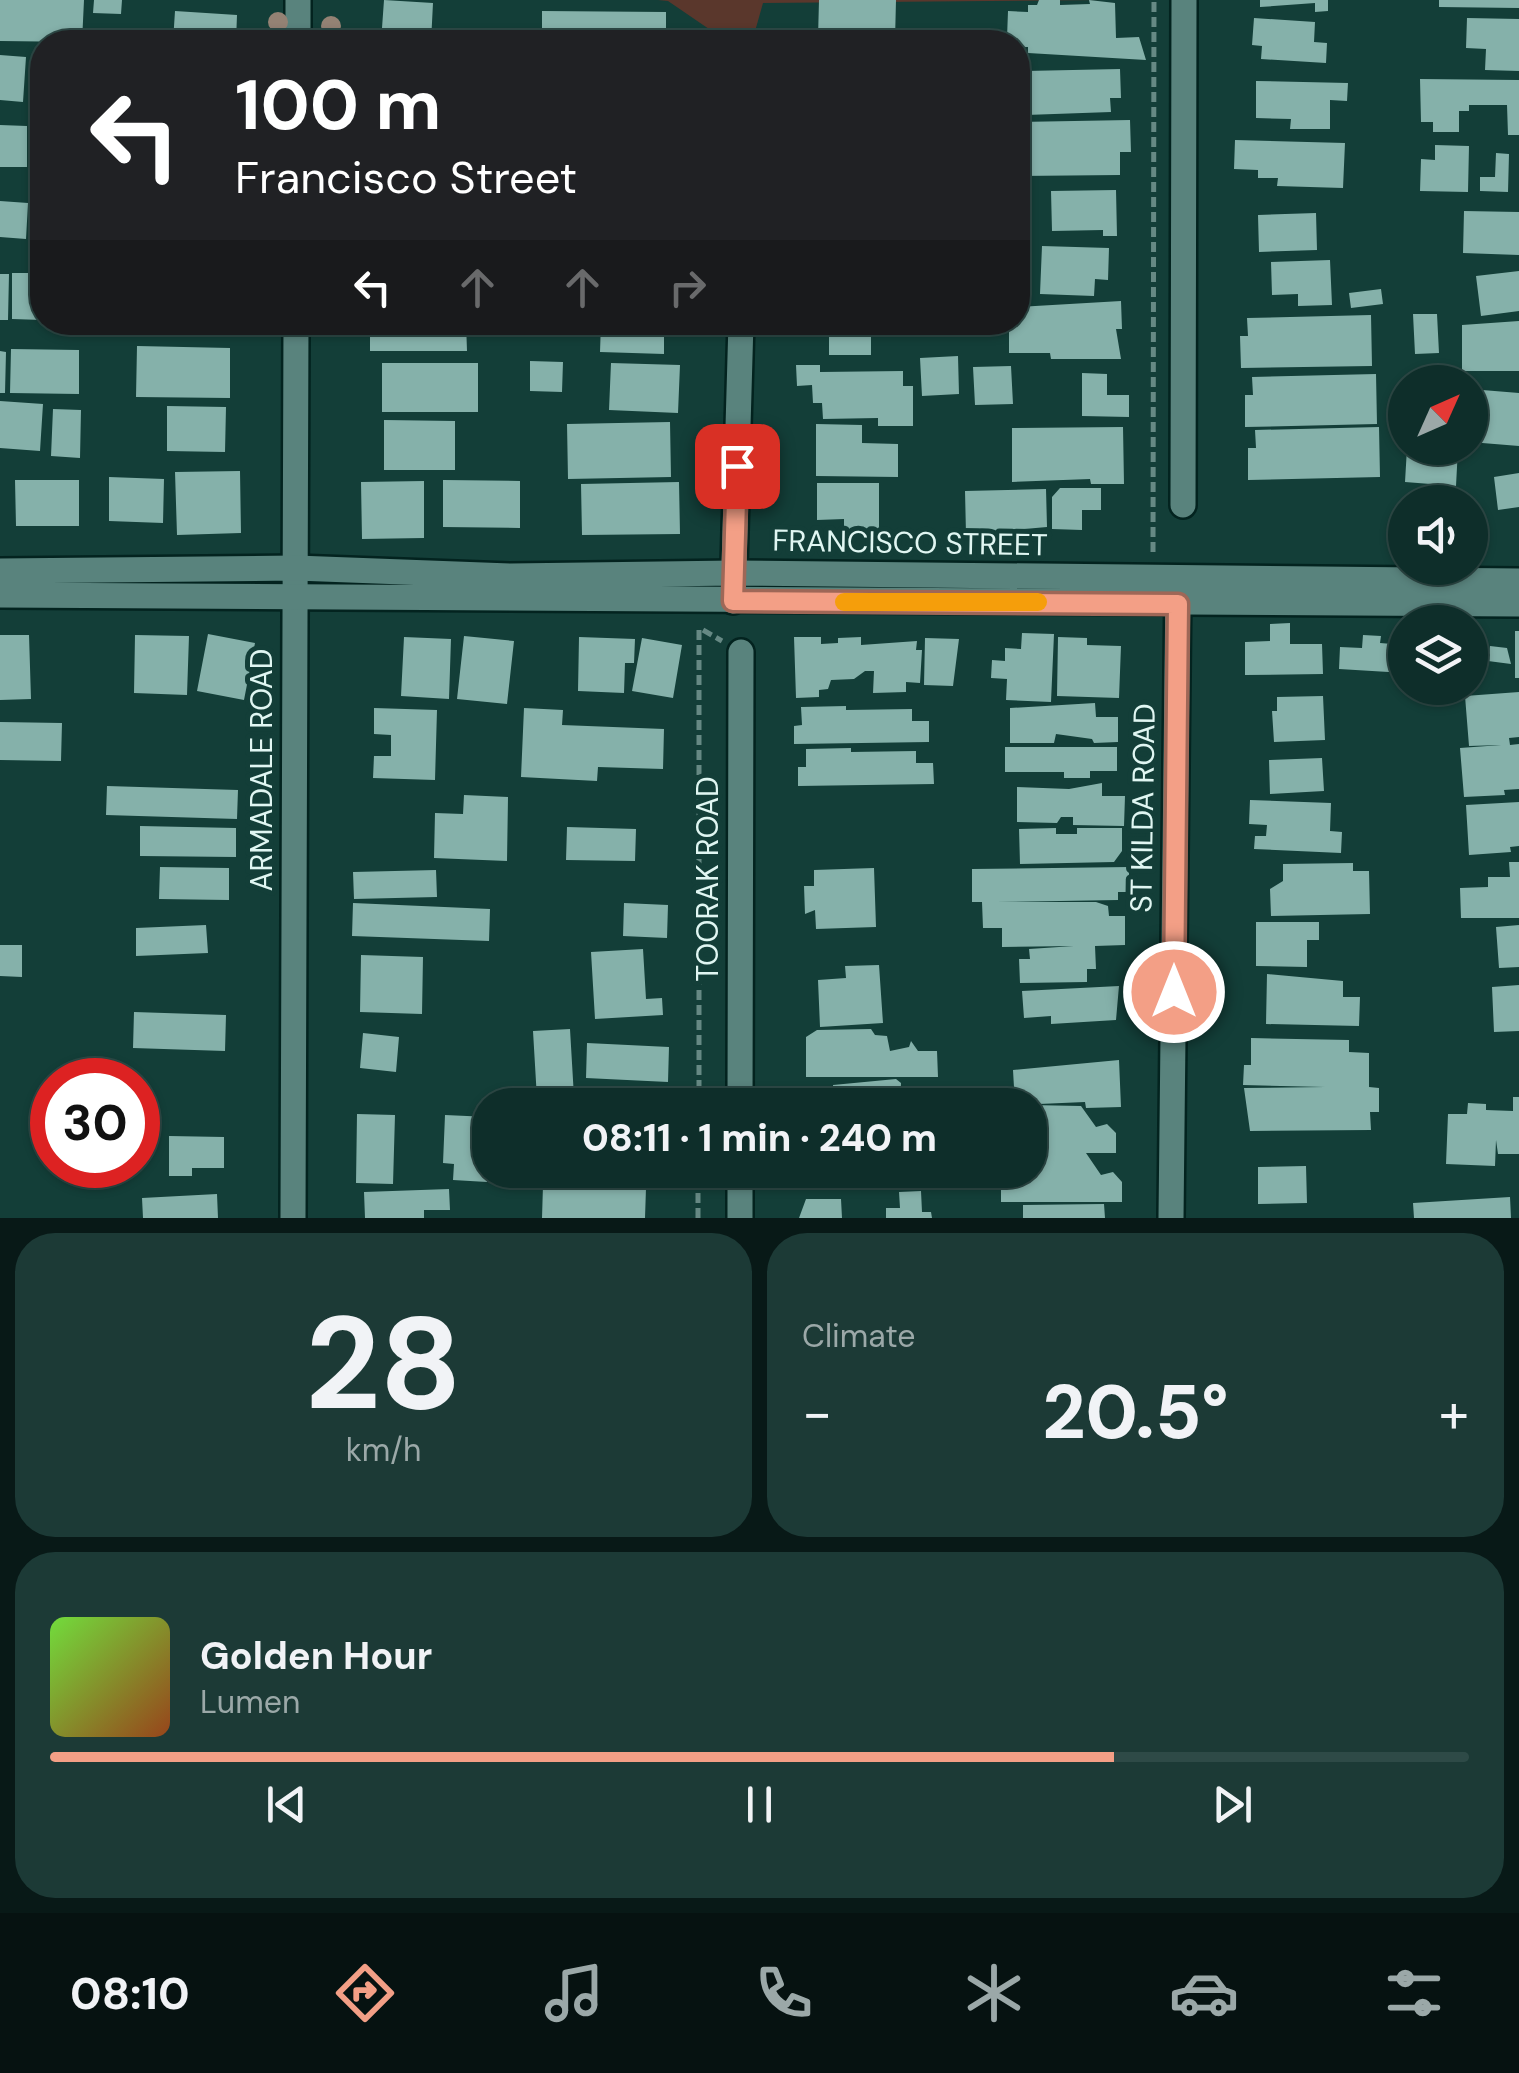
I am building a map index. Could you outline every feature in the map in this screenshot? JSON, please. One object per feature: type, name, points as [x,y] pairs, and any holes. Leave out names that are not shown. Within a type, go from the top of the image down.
[{"type":"street","points":[[298,0],[298,30]]},
{"type":"street","points":[[1184,0],[1184,505]]},
{"type":"street","name":"ARMADALE ROAD","points":[[293,1218],[296,335]]},
{"type":"street","points":[[733,601],[741,335]]},
{"type":"street","name":"FRANCISCO STREET","points":[[0,571],[296,568],[511,576],[734,572],[1519,604]]},
{"type":"street","name":"FRANCISCO STREET","points":[[0,595],[733,601],[1519,580]]},
{"type":"street","name":"ST KILDA ROAD","points":[[1170,587],[1171,1218]]},
{"type":"street","name":"TOORAK ROAD","points":[[740,1088],[741,652]]},
{"type":"street","points":[[740,1188],[740,1218]]},
{"type":"path","points":[[1154,0],[1170,587]]},
{"type":"path","points":[[688,600],[688,613],[703,630],[699,1088]]},
{"type":"path","points":[[698,1188],[698,1218]]},
{"type":"shaded area","points":[[658,0],[1102,0],[763,3],[755,30],[710,30],[668,1]]},
{"type":"building","points":[[0,0],[84,0],[83,30],[30,30],[30,41],[0,41]]},
{"type":"building","points":[[94,0],[122,0],[121,14],[93,13]]},
{"type":"building","points":[[384,0],[433,3],[432,30],[382,30]]},
{"type":"building","points":[[819,0],[896,0],[895,30],[818,30]]},
{"type":"building","points":[[1039,0],[1060,0],[1060,5],[1090,4],[1089,0],[1115,3],[1116,38],[1139,37],[1146,60],[1030,53],[1030,30],[1007,30],[1008,11],[1028,12],[1028,5],[1037,5]]},
{"type":"building","points":[[1260,0],[1328,0],[1328,11],[1315,12],[1315,3],[1260,7]]},
{"type":"building","points":[[1439,0],[1519,0],[1519,8],[1439,7]]},
{"type":"building","points":[[175,11],[237,15],[236,30],[174,30]]},
{"type":"building","points":[[542,11],[666,12],[666,30],[542,30]]},
{"type":"building","points":[[1254,18],[1315,22],[1314,42],[1327,43],[1326,63],[1261,59],[1262,46],[1252,45]]},
{"type":"building","points":[[1467,18],[1519,19],[1519,71],[1485,70],[1486,49],[1466,48]]},
{"type":"building","points":[[0,55],[26,57],[23,102],[0,100]]},
{"type":"building","points":[[1120,69],[1121,98],[1110,98],[1111,112],[1030,115],[1030,71]]},
{"type":"building","points":[[1420,79],[1519,80],[1519,135],[1508,135],[1507,105],[1469,105],[1469,111],[1459,111],[1459,132],[1433,132],[1433,122],[1421,122]]},
{"type":"building","points":[[1256,81],[1348,83],[1347,101],[1330,100],[1330,129],[1290,129],[1291,119],[1256,118]]},
{"type":"building","points":[[1130,120],[1131,152],[1120,152],[1120,175],[1030,176],[1030,122]]},
{"type":"building","points":[[0,125],[27,126],[27,167],[0,167]]},
{"type":"building","points":[[1235,140],[1345,143],[1343,188],[1277,186],[1278,178],[1258,178],[1258,170],[1234,169]]},
{"type":"building","points":[[1435,145],[1469,146],[1468,192],[1420,191],[1421,159],[1435,160]]},
{"type":"building","points":[[1496,153],[1509,154],[1508,192],[1480,191],[1480,177],[1495,177]]},
{"type":"building","points":[[1116,190],[1117,236],[1103,236],[1103,230],[1052,231],[1051,191]]},
{"type":"building","points":[[0,201],[28,203],[26,239],[0,237]]},
{"type":"building","points":[[1464,211],[1519,212],[1519,255],[1463,253]]},
{"type":"building","points":[[1316,213],[1317,250],[1259,252],[1258,215]]},
{"type":"building","points":[[1042,246],[1109,248],[1108,280],[1095,279],[1094,296],[1040,294]]},
{"type":"building","points":[[1330,260],[1332,305],[1298,306],[1298,294],[1272,295],[1271,262]]},
{"type":"building","points":[[1519,271],[1519,311],[1481,316],[1476,276]]},
{"type":"building","points":[[12,273],[30,273],[30,320],[12,319]]},
{"type":"building","points":[[0,274],[9,274],[8,320],[0,320]]},
{"type":"building","points":[[1381,289],[1383,304],[1351,308],[1349,293]]},
{"type":"building","points":[[1121,301],[1122,329],[1116,329],[1121,359],[1051,359],[1050,353],[1009,353],[1009,335],[1030,335],[1030,306]]},
{"type":"building","points":[[1413,314],[1437,314],[1439,353],[1415,354]]},
{"type":"building","points":[[1371,315],[1372,366],[1241,368],[1240,336],[1248,336],[1247,318]]},
{"type":"building","points":[[1519,321],[1519,371],[1488,371],[1488,365],[1462,365],[1462,325]]},
{"type":"building","points":[[370,335],[466,335],[467,351],[370,351]]},
{"type":"building","points":[[601,335],[664,335],[664,354],[600,352]]},
{"type":"building","points":[[829,335],[871,335],[871,355],[829,355]]},
{"type":"building","points":[[137,346],[230,348],[230,398],[136,397]]},
{"type":"building","points":[[11,349],[79,350],[79,394],[10,393]]},
{"type":"building","points":[[0,351],[6,352],[5,393],[0,393]]},
{"type":"building","points":[[958,356],[959,394],[922,396],[920,358]]},
{"type":"building","points":[[530,361],[563,362],[562,392],[530,391]]},
{"type":"building","points":[[382,363],[478,363],[478,412],[382,412]]},
{"type":"building","points":[[611,363],[680,365],[678,413],[609,410]]},
{"type":"building","points":[[796,365],[820,365],[820,372],[903,371],[903,386],[913,386],[913,426],[878,426],[878,418],[823,419],[822,403],[813,403],[812,385],[797,386]]},
{"type":"building","points":[[1011,366],[1013,404],[975,405],[973,367]]},
{"type":"building","points":[[1082,373],[1107,374],[1107,395],[1129,395],[1129,417],[1082,416]]},
{"type":"building","points":[[1376,374],[1377,424],[1245,427],[1245,395],[1253,395],[1252,377]]},
{"type":"building","points":[[1488,390],[1519,393],[1519,446],[1488,443]]},
{"type":"building","points":[[0,401],[43,404],[40,451],[0,448]]},
{"type":"building","points":[[167,406],[226,407],[225,452],[167,451]]},
{"type":"building","points":[[53,409],[81,410],[80,458],[51,456]]},
{"type":"building","points":[[384,420],[455,421],[455,470],[384,470]]},
{"type":"building","points":[[670,422],[671,477],[568,479],[567,424]]},
{"type":"building","points":[[816,424],[862,425],[862,443],[898,444],[898,477],[816,476]]},
{"type":"building","points":[[1123,427],[1124,484],[1091,484],[1090,479],[1012,482],[1012,428]]},
{"type":"building","points":[[1379,427],[1380,477],[1248,480],[1248,448],[1256,448],[1255,430]]},
{"type":"building","points":[[1406,465],[1457,465],[1456,485],[1405,482]]},
{"type":"building","points":[[240,471],[241,533],[177,535],[175,472]]},
{"type":"building","points":[[1519,473],[1519,507],[1498,510],[1494,477]]},
{"type":"building","points":[[109,477],[164,479],[163,523],[109,521]]},
{"type":"building","points":[[15,480],[79,480],[79,526],[16,526]]},
{"type":"building","points":[[443,480],[520,481],[520,528],[443,527]]},
{"type":"building","points":[[424,481],[424,538],[362,539],[361,482]]},
{"type":"building","points":[[679,482],[680,534],[582,535],[581,484]]},
{"type":"building","points":[[817,483],[879,483],[879,538],[844,538],[844,519],[817,520]]},
{"type":"building","points":[[1060,488],[1101,488],[1101,510],[1082,510],[1082,530],[1052,529],[1052,497]]},
{"type":"building","points":[[1046,489],[1047,527],[966,534],[965,491]]},
{"type":"building","points":[[1290,623],[1290,644],[1322,644],[1323,674],[1245,675],[1245,642],[1270,641],[1270,624]]},
{"type":"building","points":[[1515,631],[1519,631],[1519,678],[1515,678]]},
{"type":"building","points":[[1022,633],[1054,634],[1051,702],[1006,700],[1007,679],[991,678],[992,660],[1005,661],[1005,648],[1021,649]]},
{"type":"building","points":[[208,634],[255,643],[244,700],[197,691]]},
{"type":"building","points":[[0,635],[29,635],[31,699],[0,700]]},
{"type":"building","points":[[135,635],[189,636],[187,695],[134,693]]},
{"type":"building","points":[[1363,635],[1381,636],[1380,643],[1388,644],[1388,672],[1339,669],[1340,647],[1362,648]]},
{"type":"building","points":[[464,636],[514,641],[507,704],[457,699]]},
{"type":"building","points":[[404,637],[451,639],[449,699],[401,696]]},
{"type":"building","points":[[579,637],[635,639],[634,663],[625,663],[624,693],[578,691]]},
{"type":"building","points":[[794,637],[821,637],[821,644],[861,637],[861,645],[917,641],[916,650],[922,650],[920,683],[906,682],[906,692],[873,693],[874,671],[865,671],[854,679],[831,680],[828,689],[819,690],[819,697],[796,698]]},
{"type":"building","points":[[1058,637],[1087,638],[1087,645],[1121,646],[1119,698],[1057,696]]},
{"type":"building","points":[[642,638],[682,645],[673,698],[632,691]]},
{"type":"building","points":[[925,638],[959,639],[953,686],[924,685]]},
{"type":"building","points":[[1490,646],[1507,648],[1511,664],[1488,661]]},
{"type":"building","points":[[1519,692],[1519,737],[1509,738],[1510,745],[1519,744],[1519,789],[1504,790],[1505,795],[1464,797],[1460,748],[1501,745],[1469,746],[1466,705],[1488,705],[1488,694]]},
{"type":"building","points":[[1323,696],[1325,740],[1274,742],[1272,711],[1277,711],[1277,697]]},
{"type":"building","points":[[1095,703],[1096,717],[1118,717],[1118,742],[1094,743],[1092,739],[1056,734],[1054,743],[1010,743],[1010,708]]},
{"type":"building","points":[[846,706],[846,710],[912,709],[912,721],[929,721],[929,742],[794,744],[794,726],[802,725],[801,707]]},
{"type":"building","points":[[374,708],[437,710],[435,780],[373,778],[374,756],[391,756],[391,735],[374,734]]},
{"type":"building","points":[[524,708],[563,710],[562,725],[664,729],[663,769],[598,767],[597,781],[521,777]]},
{"type":"building","points":[[0,722],[62,723],[61,761],[0,760]]},
{"type":"building","points":[[1005,747],[1117,747],[1117,771],[1090,771],[1090,778],[1064,778],[1064,772],[1005,772]]},
{"type":"building","points":[[851,748],[851,752],[916,751],[916,763],[933,763],[934,784],[798,786],[798,767],[806,767],[806,749]]},
{"type":"building","points":[[1322,758],[1324,791],[1270,794],[1269,760]]},
{"type":"building","points":[[1102,783],[1102,796],[1125,796],[1124,826],[1073,825],[1073,817],[1061,817],[1057,823],[1017,822],[1017,787],[1069,789]]},
{"type":"building","points":[[107,786],[238,790],[237,819],[106,815]]},
{"type":"building","points":[[464,795],[508,797],[507,861],[434,858],[435,813],[463,814]]},
{"type":"building","points":[[1250,800],[1331,803],[1330,831],[1342,832],[1341,853],[1254,849],[1255,836],[1266,836],[1267,825],[1249,824]]},
{"type":"building","points":[[1519,802],[1519,846],[1510,847],[1511,852],[1469,855],[1466,805]]},
{"type":"building","points":[[140,826],[236,828],[236,857],[140,856]]},
{"type":"building","points":[[567,827],[636,829],[635,861],[566,860]]},
{"type":"building","points":[[1056,828],[1056,834],[1077,834],[1077,828],[1122,828],[1122,851],[1114,862],[1020,864],[1019,829]]},
{"type":"building","points":[[1509,862],[1519,862],[1519,918],[1461,918],[1460,888],[1488,887],[1488,877],[1510,877]]},
{"type":"building","points":[[1353,863],[1353,871],[1369,871],[1370,914],[1271,916],[1270,889],[1283,881],[1283,864]]},
{"type":"building","points":[[160,867],[229,868],[229,900],[159,899]]},
{"type":"building","points":[[1129,867],[1129,892],[1118,892],[1118,900],[996,902],[1096,902],[1108,906],[1109,916],[1125,916],[1125,945],[1095,946],[1096,969],[1087,969],[1087,982],[1020,983],[1019,959],[1030,959],[1029,949],[1074,946],[1002,947],[1002,928],[983,928],[982,902],[972,902],[972,869]]},
{"type":"building","points":[[874,868],[876,927],[816,929],[815,910],[805,914],[804,886],[814,886],[814,870]]},
{"type":"building","points":[[436,870],[437,897],[354,899],[353,872]]},
{"type":"building","points":[[353,903],[490,909],[489,941],[352,936]]},
{"type":"building","points":[[624,903],[668,905],[667,938],[623,936]]},
{"type":"building","points":[[1256,922],[1319,922],[1319,940],[1307,940],[1307,967],[1256,966]]},
{"type":"building","points":[[206,925],[208,953],[136,956],[136,928]]},
{"type":"building","points":[[1519,925],[1519,967],[1499,968],[1496,927]]},
{"type":"building","points":[[0,945],[22,945],[22,977],[0,976]]},
{"type":"building","points":[[643,949],[646,999],[662,998],[663,1015],[595,1019],[591,952]]},
{"type":"building","points":[[361,955],[423,957],[422,1014],[360,1012]]},
{"type":"building","points":[[879,965],[883,1023],[820,1027],[818,980],[846,978],[845,966]]},
{"type":"building","points":[[1267,974],[1343,981],[1343,997],[1360,997],[1359,1026],[1266,1024]]},
{"type":"building","points":[[1519,985],[1519,1031],[1494,1032],[1492,987]]},
{"type":"building","points":[[1119,986],[1116,1020],[1051,1024],[1051,1016],[1024,1018],[1022,991]]},
{"type":"building","points":[[134,1012],[226,1015],[225,1051],[133,1048]]},
{"type":"building","points":[[570,1029],[573,1088],[536,1088],[533,1031]]},
{"type":"building","points":[[871,1029],[875,1035],[887,1036],[890,1051],[909,1047],[911,1041],[918,1051],[937,1051],[938,1077],[806,1077],[806,1037],[817,1030]]},
{"type":"building","points":[[363,1033],[399,1037],[396,1072],[360,1068]]},
{"type":"building","points":[[1251,1038],[1349,1040],[1349,1052],[1369,1053],[1369,1087],[1379,1088],[1379,1112],[1370,1112],[1371,1130],[1250,1131],[1244,1088],[1325,1087],[1243,1085],[1244,1065],[1251,1065]]},
{"type":"building","points":[[587,1043],[669,1047],[668,1082],[586,1078]]},
{"type":"building","points":[[1119,1060],[1121,1107],[1086,1108],[1085,1102],[1047,1104],[1047,1088],[1014,1088],[1013,1070]]},
{"type":"building","points":[[896,1079],[901,1083],[901,1088],[833,1085]]},
{"type":"building","points":[[1513,1097],[1519,1097],[1519,1154],[1498,1154],[1496,1140],[1495,1166],[1446,1164],[1448,1114],[1467,1114],[1468,1103],[1486,1104],[1486,1110],[1513,1111]]},
{"type":"building","points":[[1047,1105],[1081,1106],[1096,1127],[1107,1124],[1116,1133],[1116,1153],[1086,1153],[1101,1175],[1113,1172],[1122,1182],[1122,1202],[1001,1202],[1001,1188],[1047,1188]]},
{"type":"building","points":[[357,1114],[395,1115],[393,1184],[356,1183]]},
{"type":"building","points":[[445,1115],[472,1116],[472,1181],[453,1180],[454,1164],[443,1163]]},
{"type":"building","points":[[169,1136],[224,1137],[224,1168],[192,1168],[192,1176],[169,1176]]},
{"type":"building","points":[[1306,1166],[1307,1203],[1258,1204],[1258,1167]]},
{"type":"building","points":[[543,1188],[646,1188],[645,1218],[542,1218]]},
{"type":"building","points":[[449,1189],[450,1210],[424,1210],[424,1218],[365,1218],[364,1192]]},
{"type":"building","points":[[921,1191],[922,1212],[931,1212],[932,1218],[886,1218],[886,1208],[900,1208],[899,1192]]},
{"type":"building","points":[[217,1194],[218,1218],[143,1218],[142,1198]]},
{"type":"building","points":[[1510,1197],[1511,1218],[1414,1218],[1413,1203]]},
{"type":"building","points":[[806,1199],[841,1199],[842,1218],[799,1218]]},
{"type":"building","points":[[1104,1204],[1105,1218],[1023,1218],[1023,1205]]},
{"type":"slow traffic","points":[[844,602],[1038,602]]},
{"type":"route","points":[[737,466],[733,601],[1178,604],[1174,992]]}]
